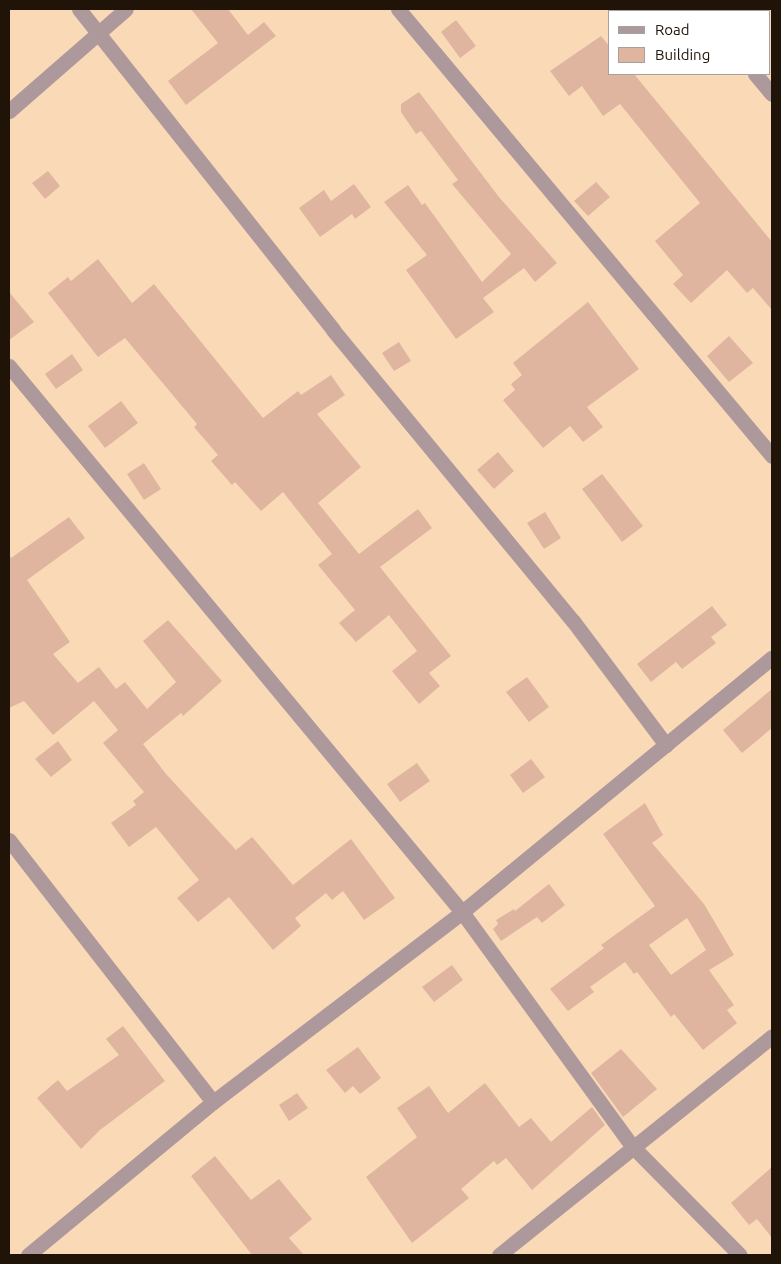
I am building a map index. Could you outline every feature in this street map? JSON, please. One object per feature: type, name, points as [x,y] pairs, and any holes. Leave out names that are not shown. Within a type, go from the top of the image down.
[{"type":"street","points":[[79,9],[339,338],[573,621],[666,745]]},
{"type":"street","points":[[9,111],[126,9]]},
{"type":"street","points":[[398,9],[772,456]]},
{"type":"street","points":[[756,75],[772,94]]},
{"type":"street","points":[[9,366],[462,912],[632,1146],[740,1255]]},
{"type":"street","points":[[28,1255],[213,1102],[462,912],[772,657]]},
{"type":"street","points":[[9,840],[213,1102]]},
{"type":"street","points":[[499,1255],[632,1146],[772,1036]]},
{"type":"building","points":[[191,9],[228,9],[248,35],[264,22],[276,36],[186,105],[168,81],[218,43]]},
{"type":"building","points":[[456,20],[476,46],[460,58],[441,32]]},
{"type":"building","points":[[601,36],[608,45],[608,75],[635,75],[772,242],[772,310],[753,288],[747,293],[727,270],[691,303],[673,284],[683,275],[655,241],[700,203],[620,104],[603,116],[582,86],[569,96],[550,71]]},
{"type":"building","points":[[419,92],[499,197],[557,263],[535,282],[524,268],[483,298],[494,312],[456,339],[406,270],[427,255],[384,202],[408,185],[422,205],[425,203],[482,282],[511,254],[452,184],[458,180],[421,131],[416,134],[401,112],[401,104]]},
{"type":"building","points":[[48,171],[60,186],[45,199],[32,183]]},
{"type":"building","points":[[596,182],[610,197],[588,216],[574,201]]},
{"type":"building","points":[[354,184],[371,207],[355,219],[352,214],[320,237],[299,208],[324,190],[331,201]]},
{"type":"building","points":[[98,259],[132,303],[154,284],[263,418],[298,391],[301,395],[331,375],[345,395],[317,414],[361,467],[318,503],[359,554],[418,509],[432,528],[380,567],[451,656],[429,673],[440,686],[419,704],[392,671],[417,651],[389,615],[356,642],[339,623],[355,610],[318,565],[332,554],[283,492],[261,511],[235,482],[232,485],[211,461],[218,455],[194,427],[197,424],[125,338],[98,357],[48,293],[68,277],[71,281]]},
{"type":"building","points":[[9,292],[34,322],[9,340]]},
{"type":"building","points":[[588,302],[639,369],[587,407],[603,427],[583,442],[570,426],[543,448],[503,400],[515,390],[511,384],[522,375],[513,363]]},
{"type":"building","points":[[729,336],[753,363],[729,382],[707,356]]},
{"type":"building","points":[[399,342],[411,361],[394,371],[382,353]]},
{"type":"building","points":[[72,354],[83,370],[56,389],[45,374]]},
{"type":"building","points":[[121,401],[138,423],[105,448],[88,426]]},
{"type":"building","points":[[498,452],[514,471],[494,489],[477,470]]},
{"type":"building","points":[[144,463],[161,489],[144,500],[127,474]]},
{"type":"building","points":[[602,474],[643,526],[622,542],[582,489]]},
{"type":"building","points":[[545,512],[561,538],[544,549],[527,523]]},
{"type":"building","points":[[69,517],[85,538],[27,580],[70,642],[53,654],[78,683],[99,667],[116,689],[125,682],[147,709],[176,682],[143,641],[168,620],[222,681],[183,716],[181,713],[143,744],[166,774],[236,850],[252,837],[293,885],[351,839],[395,898],[364,920],[343,891],[332,900],[326,893],[295,918],[301,926],[273,950],[229,897],[198,922],[177,898],[199,880],[156,827],[129,847],[111,823],[136,805],[133,801],[144,792],[103,743],[118,730],[94,701],[53,735],[24,701],[9,708],[9,555],[11,558]]},
{"type":"building","points":[[712,606],[727,625],[711,637],[716,643],[682,669],[676,662],[651,682],[637,664]]},
{"type":"building","points":[[527,677],[549,707],[529,722],[506,692]]},
{"type":"building","points":[[772,689],[772,728],[742,753],[723,730]]},
{"type":"building","points":[[58,741],[72,760],[51,777],[35,759]]},
{"type":"building","points":[[531,759],[545,777],[523,793],[510,775]]},
{"type":"building","points":[[417,763],[430,781],[400,802],[387,784]]},
{"type":"building","points":[[645,803],[663,835],[652,843],[704,904],[734,955],[709,970],[734,1005],[727,1010],[737,1023],[703,1050],[674,1014],[671,1017],[637,972],[634,974],[625,962],[590,987],[594,992],[568,1011],[550,989],[604,948],[601,945],[655,906],[603,834]],"holes":[[[687,918],[706,950],[671,975],[649,945]]]},
{"type":"building","points":[[549,884],[565,905],[542,923],[537,917],[501,941],[493,929],[498,924],[496,920],[514,909],[515,911]]},
{"type":"building","points":[[452,965],[463,980],[434,1002],[422,987]]},
{"type":"building","points":[[123,1026],[165,1081],[100,1130],[81,1149],[37,1098],[58,1080],[67,1091],[119,1055],[106,1039]]},
{"type":"building","points":[[358,1047],[381,1078],[360,1094],[353,1086],[345,1093],[326,1070]]},
{"type":"building","points":[[621,1049],[657,1089],[623,1117],[591,1073]]},
{"type":"building","points":[[485,1083],[519,1127],[531,1118],[551,1142],[592,1107],[605,1125],[532,1190],[506,1158],[497,1165],[494,1161],[461,1189],[469,1198],[412,1243],[366,1177],[417,1137],[397,1108],[429,1086],[448,1113]]},
{"type":"building","points":[[297,1093],[308,1108],[289,1121],[279,1105]]},
{"type":"building","points":[[215,1156],[251,1200],[279,1179],[312,1219],[289,1238],[304,1255],[252,1255],[191,1176]]},
{"type":"building","points":[[772,1167],[772,1238],[757,1219],[749,1225],[731,1203]]}]
